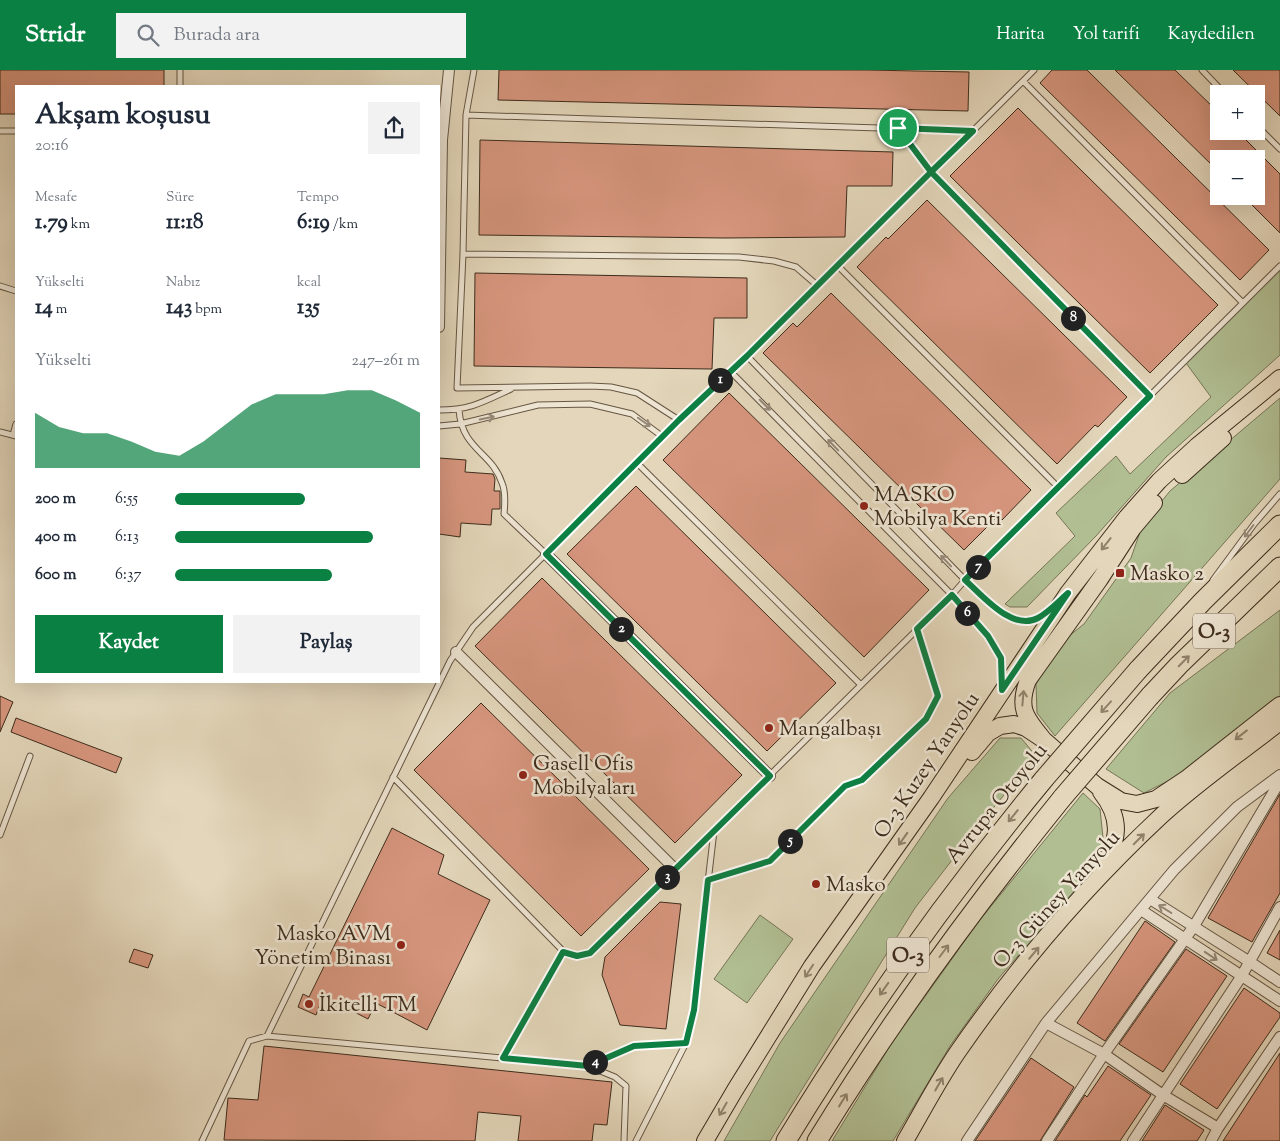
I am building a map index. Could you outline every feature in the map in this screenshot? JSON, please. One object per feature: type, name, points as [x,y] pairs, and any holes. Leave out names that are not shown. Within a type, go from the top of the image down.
[{"type":"highway","name":"Avrupa Otoyolu","points":[[786,1141],[844,1048],[907,956],[972,868],[1044,778],[1138,670],[1203,601],[1280,525]]},
{"type":"highway","name":"O-3","points":[[817,1141],[865,1065],[928,972],[978,904],[1063,797],[1150,696],[1186,658],[1280,568]]},
{"type":"main road","name":"O-3 Kuzey Yanyolu","points":[[705,1141],[812,966],[931,798],[1068,593],[1127,517],[1159,481],[1197,446],[1280,378]]},
{"type":"main road","points":[[1044,740],[1023,711],[1023,691],[1028,680],[1100,579],[1133,528],[1150,507],[1204,454],[1280,391]]},
{"type":"main road","name":"O-3 Güney Yanyolu","points":[[1044,740],[1096,786],[1121,801],[1137,804],[1156,799],[1186,780],[1280,705]]},
{"type":"main road","name":"O-3 Güney Yanyolu","points":[[905,1141],[956,1054],[1008,985],[1080,898],[1162,816],[1210,775],[1280,722]]},
{"type":"main road","points":[[931,798],[988,733],[1000,726],[1014,724],[1026,728],[1044,740]]},
{"type":"main road","points":[[1080,898],[1109,856],[1116,830],[1115,814],[1110,803],[1096,786]]},
{"type":"street","points":[[440,151],[442,112],[449,70]]},
{"type":"street","points":[[546,554],[770,776]]},
{"type":"street","points":[[456,652],[675,869]]},
{"type":"street","points":[[967,1141],[1046,1024],[1174,870],[1237,807],[1280,776]]},
{"type":"street","points":[[1047,1141],[1104,1054],[1194,926],[1280,781]]},
{"type":"street","points":[[1150,899],[1280,982]]},
{"type":"street","points":[[1133,1141],[1241,977],[1280,907]]},
{"type":"street","points":[[1141,910],[1280,1001]]},
{"type":"street","points":[[1046,1024],[1104,1054],[1163,1095],[1218,1128]]},
{"type":"street","points":[[1211,1141],[1280,1037]]},
{"type":"street","points":[[914,1141],[923,1111]]},
{"type":"lane","points":[[180,70],[180,85]]},
{"type":"lane","points":[[474,70],[466,115],[463,254],[457,388],[611,387],[637,393],[679,420]]},
{"type":"lane","points":[[440,681],[450,661],[473,627],[679,420],[818,286],[1034,70]]},
{"type":"lane","points":[[1202,70],[1216,85]]},
{"type":"lane","points":[[1023,81],[1243,303]]},
{"type":"lane","points":[[466,115],[973,131]]},
{"type":"lane","points":[[898,128],[931,172],[1150,396]]},
{"type":"lane","points":[[0,131],[15,131]]},
{"type":"lane","points":[[1265,134],[1280,149]]},
{"type":"lane","points":[[463,254],[738,257],[774,261],[796,267],[818,286]]},
{"type":"lane","points":[[838,266],[1059,488]]},
{"type":"lane","points":[[393,777],[563,952],[577,956],[590,953],[952,595],[1280,266]]},
{"type":"lane","points":[[0,286],[15,291]]},
{"type":"lane","points":[[747,356],[965,580],[1003,614],[1018,621],[1037,619],[1068,593]]},
{"type":"lane","points":[[730,370],[952,595],[988,636],[1001,658],[1002,690]]},
{"type":"lane","points":[[440,410],[459,410],[480,404],[513,388]]},
{"type":"lane","points":[[440,426],[460,424],[538,405],[590,404],[632,414],[663,437]]},
{"type":"lane","points":[[459,410],[460,424],[471,443],[500,478],[504,492],[504,514],[546,554]]},
{"type":"lane","points":[[0,432],[15,436]]},
{"type":"lane","points":[[637,463],[861,685]]},
{"type":"lane","points":[[1203,601],[1216,575],[1255,523],[1280,494]]},
{"type":"lane","points":[[708,880],[770,861],[845,786],[862,780],[926,719],[938,696],[917,629]]},
{"type":"lane","points":[[267,1036],[439,683]]},
{"type":"lane","points":[[0,835],[30,756]]},
{"type":"lane","points":[[636,1141],[686,1043],[694,1010],[714,830]]},
{"type":"lane","points":[[503,1058],[563,952]]},
{"type":"lane","points":[[202,1141],[249,1041],[267,1036],[588,1066],[615,1077],[626,1086],[624,1141]]},
{"type":"lane","points":[[588,1066],[634,1046],[686,1043]]},
{"type":"green space","points":[[1280,270],[1280,355],[1166,457],[1096,536],[1027,607],[1010,607],[1005,604],[1075,536],[1056,513],[1116,456],[1130,474],[1211,397],[1186,363]]},
{"type":"green space","points":[[1280,398],[1280,479],[1055,736],[1037,713],[1036,684],[1064,640],[1084,624],[1131,558],[1140,532],[1148,518],[1170,491]]},
{"type":"green space","points":[[1280,610],[1280,702],[1184,773],[1144,793],[1106,769],[1170,693]]},
{"type":"green space","points":[[1000,738],[1021,738],[1036,756],[915,908],[770,1141],[724,1141],[780,1043],[948,798]]},
{"type":"green space","points":[[1083,793],[1100,809],[1104,847],[1083,881],[998,979],[950,1046],[893,1141],[832,1141],[891,1044],[979,921]]},
{"type":"green space","points":[[760,915],[793,939],[747,1003],[714,979]]},
{"type":"building","points":[[0,70],[164,70],[164,85],[15,85],[15,114],[0,114]]},
{"type":"building","points":[[499,70],[866,70],[969,72],[968,111],[498,100]]},
{"type":"building","points":[[1052,70],[1087,70],[1210,192],[1210,205],[1224,205],[1269,250],[1240,280],[1040,83]]},
{"type":"building","points":[[1115,70],[1175,70],[1210,104],[1210,140],[1246,140],[1256,150],[1210,150],[1210,163]]},
{"type":"building","points":[[1233,70],[1280,70],[1280,116],[1265,101],[1265,85],[1248,85]]},
{"type":"building","points":[[1018,108],[1218,305],[1150,373],[950,176]]},
{"type":"building","points":[[480,140],[893,152],[892,186],[847,186],[845,237],[725,238],[479,235]]},
{"type":"building","points":[[1265,159],[1280,174],[1280,233],[1252,205],[1265,205]]},
{"type":"building","points":[[927,200],[1127,397],[1098,427],[1095,425],[1057,464],[857,267],[886,237],[888,239]]},
{"type":"building","points":[[475,273],[747,278],[747,318],[714,318],[712,369],[474,366]]},
{"type":"building","points":[[831,293],[1031,490],[1002,520],[998,516],[964,550],[763,353],[793,323],[797,327]]},
{"type":"building","points":[[729,393],[929,590],[864,657],[663,460]]},
{"type":"building","points":[[440,458],[466,460],[465,472],[493,474],[495,479],[494,491],[500,491],[500,509],[492,509],[491,525],[461,523],[460,537],[440,534]]},
{"type":"building","points":[[636,486],[836,683],[767,751],[567,554]]},
{"type":"building","points":[[542,578],[742,775],[675,843],[475,646]]},
{"type":"building","points":[[0,696],[13,702],[0,732]]},
{"type":"building","points":[[481,703],[649,869],[581,936],[414,770]]},
{"type":"building","points":[[16,718],[122,758],[116,773],[11,732]]},
{"type":"building","points":[[1280,794],[1280,893],[1252,942],[1208,918]]},
{"type":"building","name":"Masko AVM Yönetim Binası","points":[[392,828],[444,855],[438,874],[490,900],[427,1030],[376,1003],[368,1019],[323,996],[316,1015],[298,1007],[303,994],[309,997]]},
{"type":"building","points":[[660,902],[681,904],[666,1029],[620,1025],[602,975],[605,957]]},
{"type":"building","points":[[1145,921],[1175,942],[1105,1041],[1077,1023]]},
{"type":"building","points":[[1280,930],[1280,960],[1267,953]]},
{"type":"building","points":[[134,949],[153,955],[148,968],[129,962]]},
{"type":"building","points":[[1186,949],[1227,976],[1163,1072],[1119,1044]]},
{"type":"building","points":[[1244,988],[1280,1013],[1280,1017],[1217,1109],[1180,1084]]},
{"type":"building","points":[[264,1046],[612,1082],[607,1125],[594,1124],[592,1141],[518,1141],[521,1116],[478,1112],[475,1141],[224,1140],[228,1098],[258,1100]]},
{"type":"building","points":[[1280,1053],[1280,1141],[1223,1141]]},
{"type":"building","points":[[1031,1058],[1074,1087],[1040,1141],[975,1141]]},
{"type":"building","points":[[1108,1066],[1151,1095],[1120,1141],[1055,1141],[1085,1095],[1087,1097]]},
{"type":"building","points":[[1165,1105],[1204,1130],[1197,1141],[1142,1141]]},
{"type":"place","name":"MASKO Mobilya Kenti","points":[[864,506]]},
{"type":"place","name":"Masko 2","points":[[1120,573]]},
{"type":"place","name":"Mangalbaşı","points":[[769,728]]},
{"type":"place","name":"Gasell Ofis Mobilyaları","points":[[523,775]]},
{"type":"place","name":"Masko","points":[[816,884]]},
{"type":"place","name":"Masko AVM Yönetim Binası","points":[[401,945]]},
{"type":"place","name":"İkitelli TM","points":[[309,1004]]},
{"type":"route","points":[[898,128],[914,152],[931,172],[546,554],[770,776],[590,953],[577,956],[563,952],[503,1058],[588,1066],[634,1046],[686,1043],[694,1010],[708,880],[770,861],[845,786],[862,780],[926,719],[938,696],[917,629],[952,595],[988,636],[1001,658],[1002,690],[1068,593],[1037,619],[1018,621],[1003,614],[965,580],[1150,396],[931,172],[973,131],[898,128]]}]
